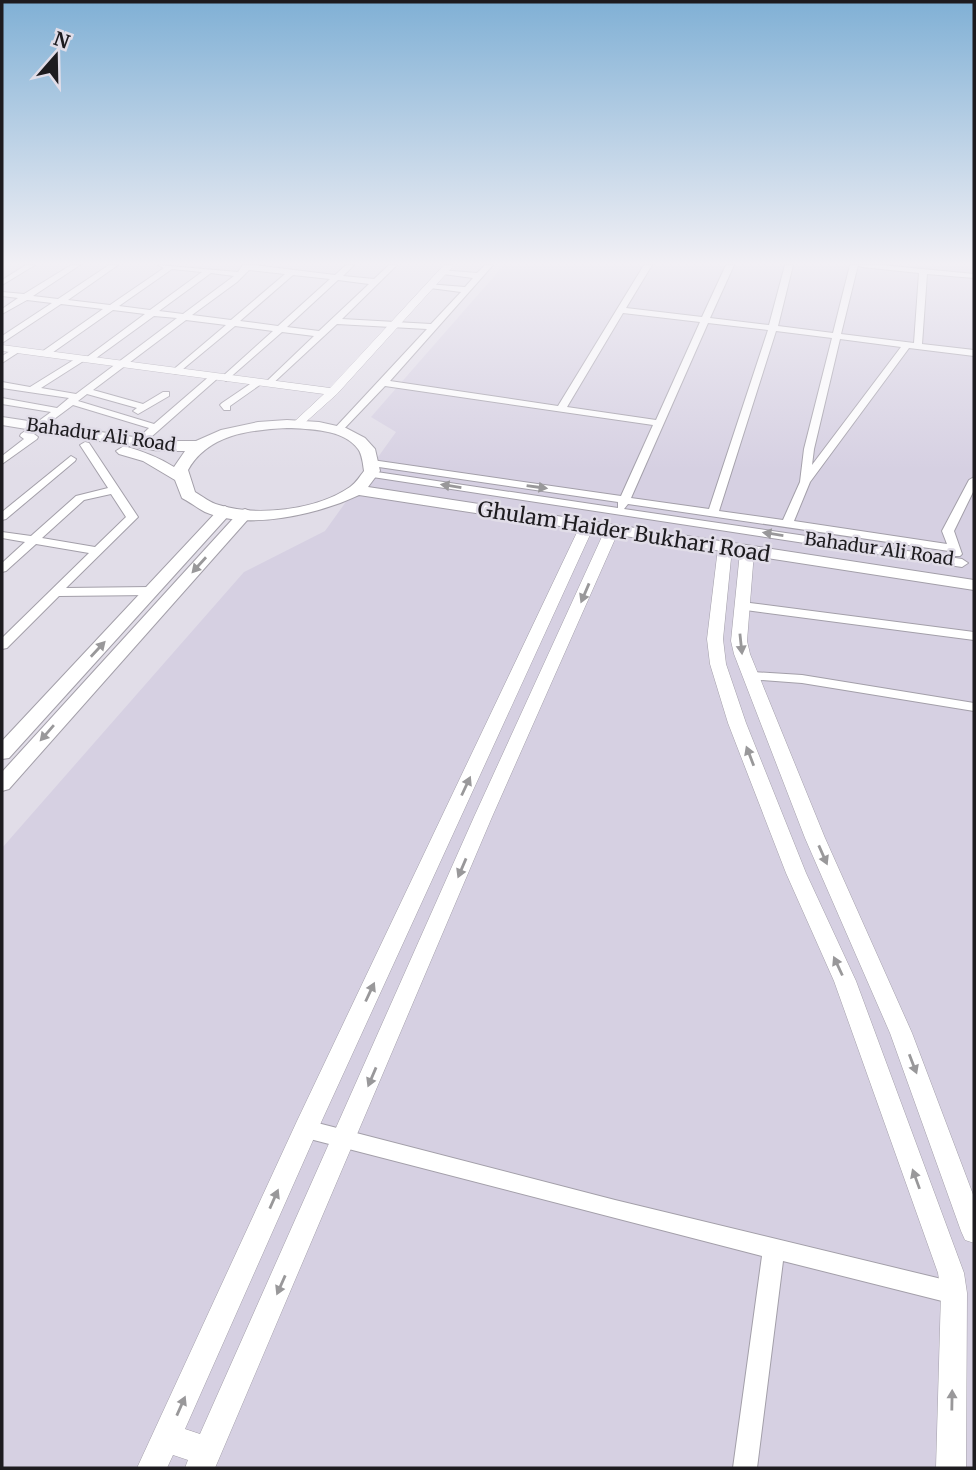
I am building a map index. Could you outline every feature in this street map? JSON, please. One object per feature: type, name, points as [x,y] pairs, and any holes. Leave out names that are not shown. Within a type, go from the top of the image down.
[{"type":"main road","name":"Bahadur Ali Road","points":[[2,421],[32,433],[139,455],[179,476]]},
{"type":"main road","points":[[299,424],[337,430],[362,444],[371,468],[356,490],[338,500],[301,512],[245,514],[225,511],[195,499],[183,488],[179,476],[182,463],[200,446],[239,430],[299,424]]},
{"type":"main road","name":"Bahadur Ali Road","points":[[2,432],[173,447],[200,446]]},
{"type":"main road","name":"Ghulam Haider Bukhari Road","points":[[356,490],[587,526],[616,521],[747,552],[974,585]]},
{"type":"main road","points":[[2,753],[225,511]]},
{"type":"main road","points":[[2,784],[245,514]]},
{"type":"street","points":[[46,354],[74,334]]},
{"type":"street","points":[[33,388],[86,359],[123,334]]},
{"type":"street","points":[[2,461],[32,433],[163,334]]},
{"type":"street","points":[[177,371],[221,334]]},
{"type":"street","points":[[138,443],[273,334]]},
{"type":"street","points":[[227,408],[225,405],[265,383],[321,334]]},
{"type":"street","points":[[299,424],[333,392],[386,334]]},
{"type":"street","points":[[337,430],[427,334]]},
{"type":"street","points":[[561,409],[607,334]]},
{"type":"street","points":[[166,1438],[204,1460],[346,1139],[483,817],[699,334]]},
{"type":"street","points":[[713,513],[771,334]]},
{"type":"street","points":[[812,334],[974,353]]},
{"type":"street","points":[[805,482],[808,449],[837,334]]},
{"type":"street","points":[[787,524],[805,482],[912,345],[914,334]]},
{"type":"street","points":[[2,348],[333,392]]},
{"type":"street","points":[[2,360],[18,350]]},
{"type":"street","points":[[383,383],[659,423]]},
{"type":"street","points":[[2,384],[145,407]]},
{"type":"street","points":[[128,417],[166,394]]},
{"type":"street","points":[[80,396],[155,427]]},
{"type":"street","points":[[2,401],[60,411]]},
{"type":"street","points":[[2,645],[132,517],[85,444]]},
{"type":"street","points":[[2,517],[71,459]]},
{"type":"street","name":"Bahadur Ali Road","points":[[371,468],[625,500],[952,548],[962,563],[616,521],[371,468]]},
{"type":"street","points":[[952,548],[948,531],[974,480]]},
{"type":"street","points":[[2,569],[80,498],[114,490]]},
{"type":"street","points":[[152,1468],[306,1129],[587,526]]},
{"type":"street","points":[[2,535],[98,551]]},
{"type":"street","points":[[725,548],[715,639],[718,664],[737,723],[796,873],[845,981],[944,1248],[954,1293],[951,1468]]},
{"type":"street","points":[[747,552],[739,642],[815,838],[901,1033],[974,1231]]},
{"type":"street","points":[[56,592],[150,591]]},
{"type":"street","points":[[742,606],[974,636]]},
{"type":"street","points":[[752,676],[802,679],[974,707]]},
{"type":"street","points":[[306,1129],[615,1210],[954,1293]]},
{"type":"street","points":[[745,1468],[774,1248]]},
{"type":"shaded area","points":[[444,334],[974,334],[974,1468],[2,1468],[2,848],[244,572],[325,531],[396,432],[371,417]]}]
